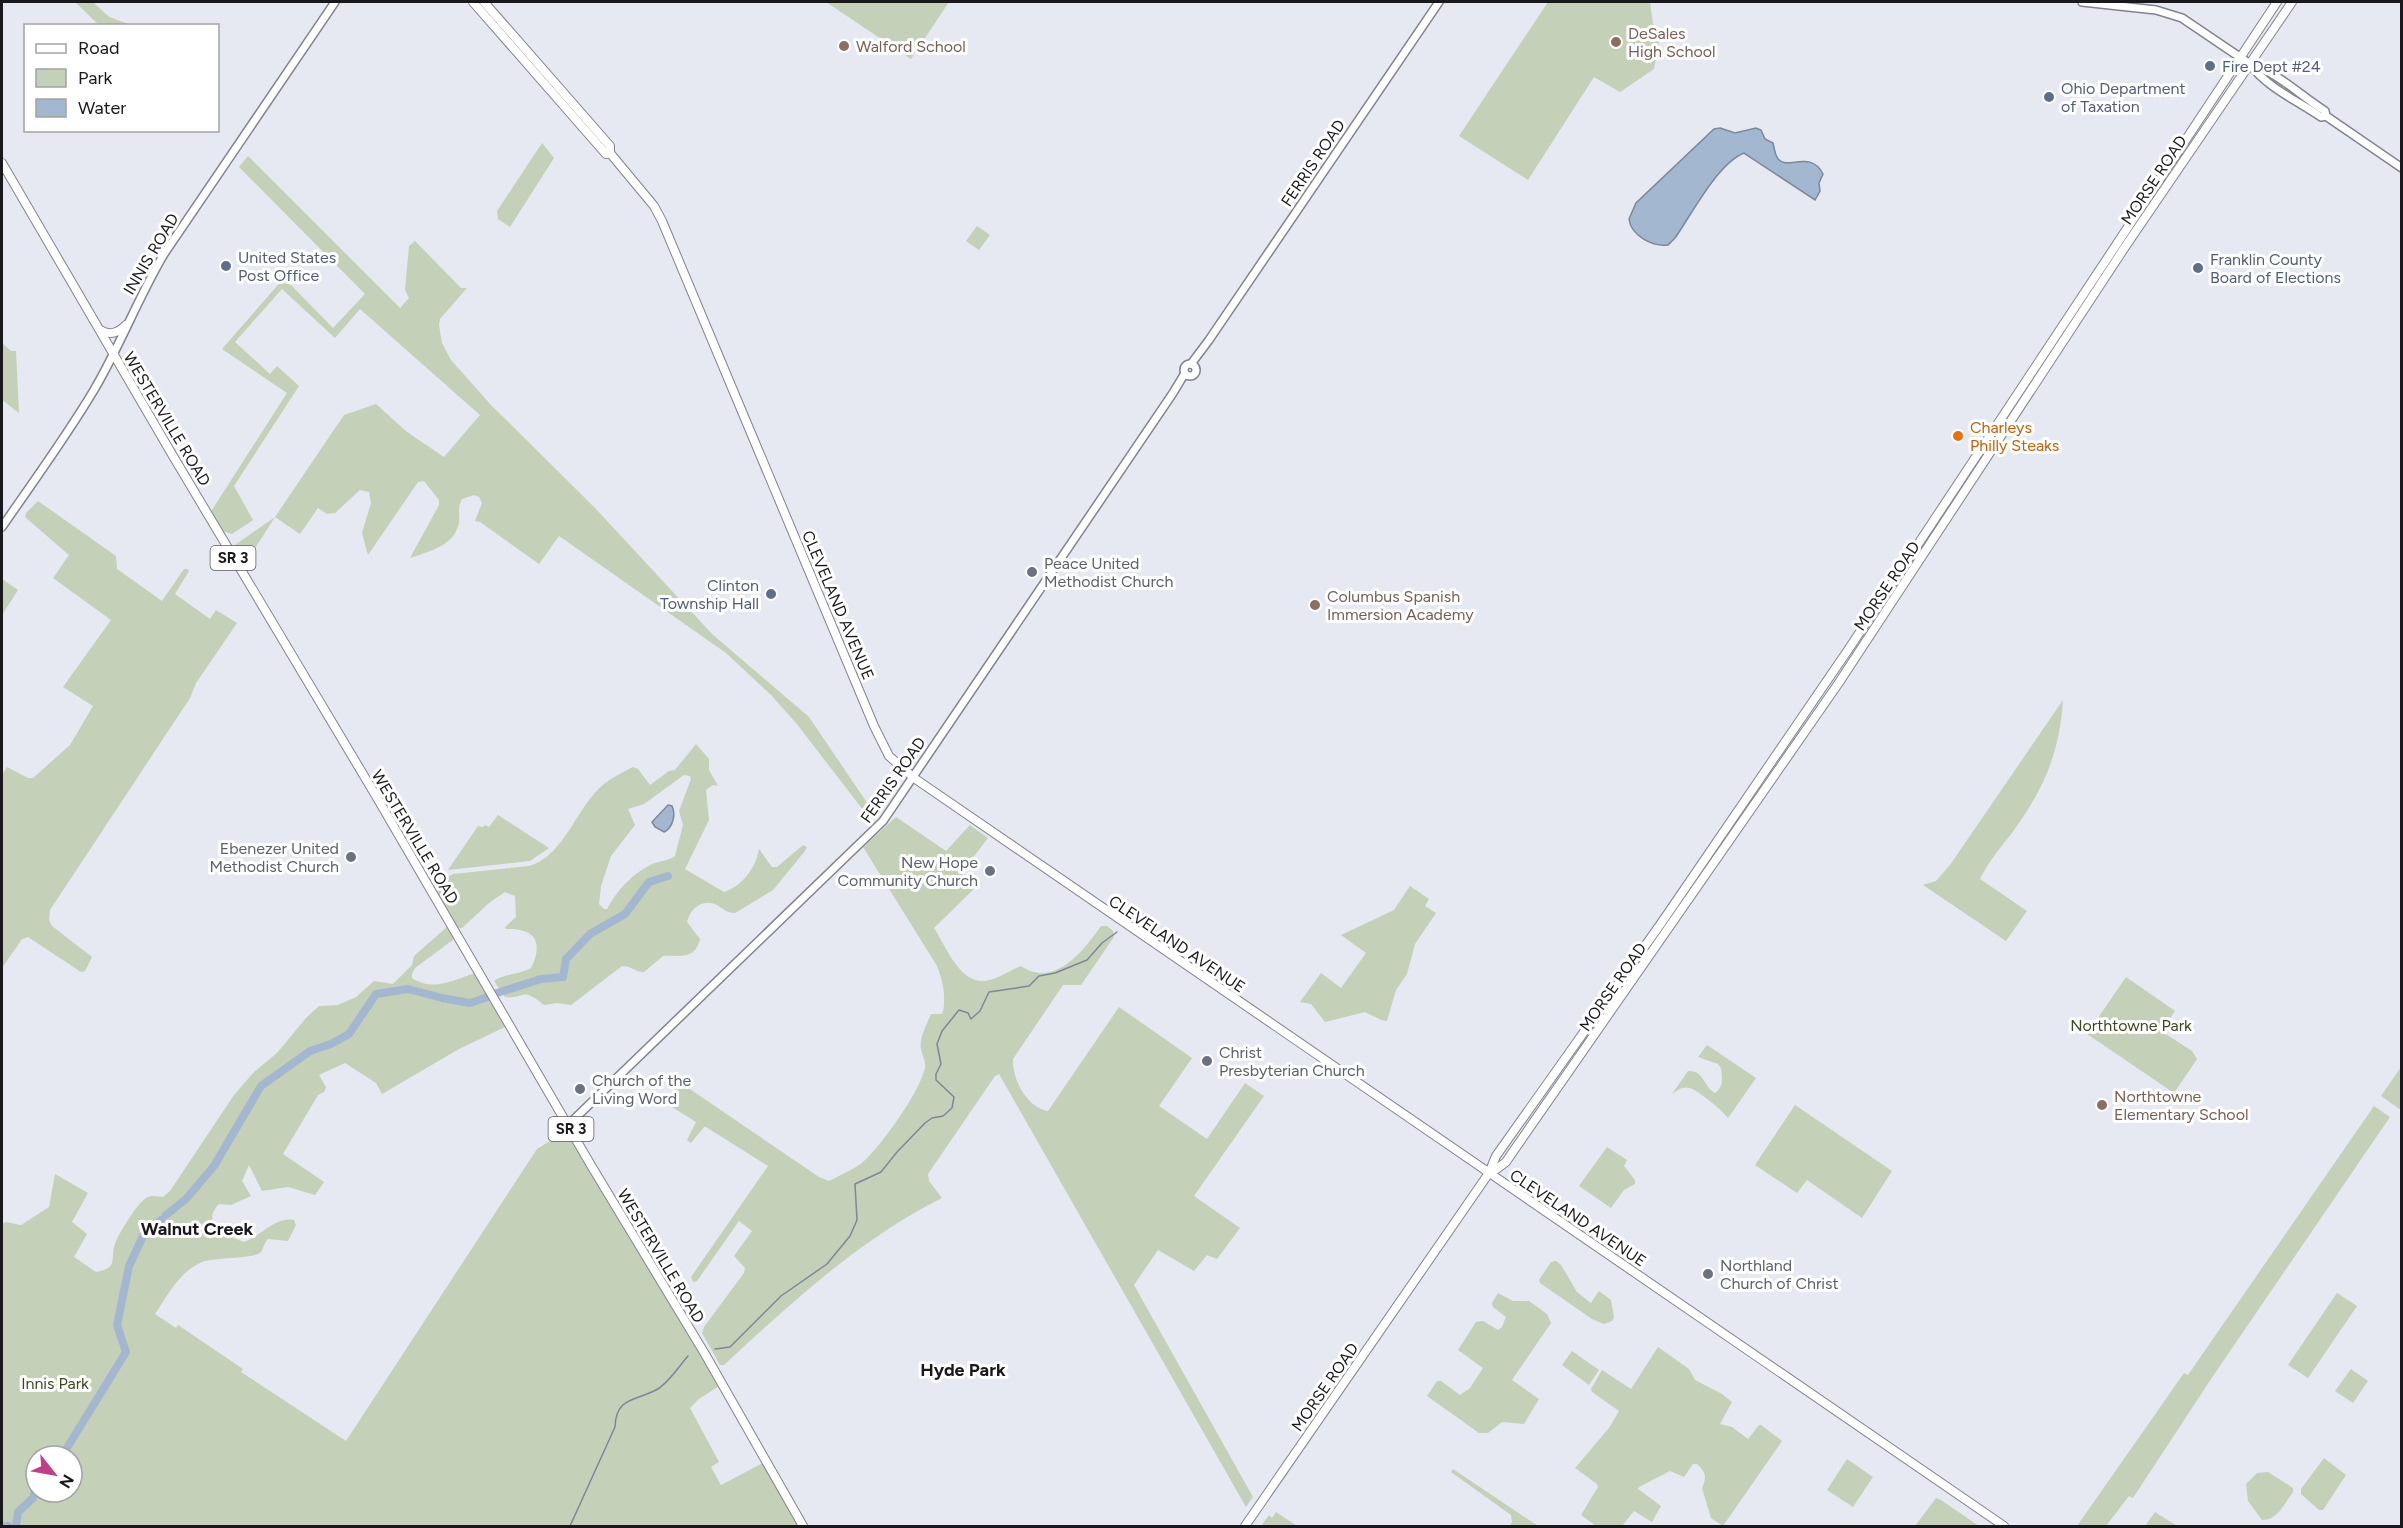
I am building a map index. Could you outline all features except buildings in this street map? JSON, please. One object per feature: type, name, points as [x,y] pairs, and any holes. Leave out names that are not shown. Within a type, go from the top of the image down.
[{"type":"main road","name":"INNIS ROAD","points":[[2,527],[94,390],[147,281],[164,254],[335,2]]},
{"type":"main road","name":"CLEVELAND AVENUE","points":[[473,2],[606,154],[610,153]]},
{"type":"main road","name":"CLEVELAND AVENUE","points":[[484,2],[611,148],[610,153],[654,206],[876,730],[890,756],[914,778],[2004,1527]]},
{"type":"main road","name":"FERRIS ROAD","points":[[568,1125],[884,821],[1173,393],[1187,374],[1195,373],[1193,365],[1209,340],[1439,2]]},
{"type":"main road","points":[[2082,2],[2148,9],[2173,15],[2191,23],[2239,57],[2259,67],[2325,111],[2326,116],[2402,168]]},
{"type":"main road","name":"MORSE ROAD","points":[[1245,1527],[1489,1173],[1496,1156],[1589,1027],[1875,610],[2277,2]]},
{"type":"main road","name":"MORSE ROAD","points":[[1489,1173],[1506,1162],[1856,656],[2125,247],[2292,2]]},
{"type":"main road","points":[[500,32],[508,34],[518,42]]},
{"type":"main road","points":[[584,128],[598,133]]},
{"type":"main road","name":"WESTERVILLE ROAD","points":[[2,163],[113,355],[705,1354],[803,1527]]},
{"type":"main road","points":[[98,329],[109,334],[121,330],[126,325]]},
{"type":"main road","points":[[1856,656],[1856,651],[1871,624],[1875,610]]},
{"type":"main road","points":[[1597,1033],[1597,1027],[1613,992]]},
{"type":"main road","points":[[1567,1076],[1589,1027]]},
{"type":"green space","points":[[75,2],[93,2],[109,17],[128,24],[98,24]]},
{"type":"green space","points":[[826,2],[949,2],[911,59]]},
{"type":"green space","points":[[1548,2],[1650,2],[1653,24],[1661,33],[1654,69],[1620,92],[1594,77],[1528,180],[1459,136]]},
{"type":"green space","points":[[542,143],[554,158],[510,227],[498,219],[497,211]]},
{"type":"green space","points":[[248,156],[400,308],[409,298],[405,290],[409,246],[415,241],[461,288],[467,288],[440,319],[442,343],[451,360],[491,405],[595,508],[712,634],[809,717],[872,810],[871,815],[867,815],[796,723],[771,695],[726,653],[559,536],[539,564],[480,522],[475,521],[482,503],[479,497],[474,495],[460,502],[459,523],[447,542],[410,558],[439,505],[439,500],[424,481],[418,482],[368,555],[362,533],[371,503],[369,492],[360,490],[335,513],[327,514],[318,508],[300,534],[275,517],[344,415],[376,404],[407,432],[444,457],[480,415],[360,309],[335,338],[282,289],[235,342],[270,374],[277,366],[299,386],[234,486],[253,520],[232,534],[222,531],[210,513],[287,393],[222,349],[284,278],[333,328],[365,294],[239,167]]},
{"type":"green space","points":[[977,226],[990,235],[979,250],[966,241]]},
{"type":"green space","points":[[2,343],[11,351],[16,351],[19,413],[2,400]]},
{"type":"green space","points":[[38,501],[116,556],[117,569],[162,601],[184,569],[187,569],[189,571],[175,594],[210,619],[216,610],[237,623],[50,910],[49,920],[52,926],[92,957],[85,971],[81,972],[28,937],[22,939],[2,968],[2,775],[7,767],[28,778],[33,778],[70,745],[93,706],[63,687],[111,620],[53,578],[69,555],[25,517]]},
{"type":"green space","points":[[275,517],[243,567],[234,551],[235,545]]},
{"type":"green space","points":[[2,579],[18,590],[2,615]]},
{"type":"green space","points":[[2063,700],[2058,738],[2048,771],[2023,817],[1980,879],[2027,911],[2006,941],[1923,885],[1936,881],[1950,865]]},
{"type":"green space","points":[[696,744],[709,759],[709,770],[718,786],[713,785],[706,790],[709,820],[685,869],[724,892],[737,885],[747,875],[755,863],[759,849],[772,867],[777,867],[803,845],[807,847],[805,851],[773,890],[735,913],[727,912],[712,903],[702,904],[694,909],[687,922],[700,939],[698,946],[691,953],[681,956],[663,956],[644,972],[622,966],[571,1005],[557,1003],[544,1005],[527,995],[505,997],[494,981],[531,968],[537,951],[534,938],[530,934],[505,927],[516,917],[515,896],[505,892],[489,903],[462,928],[458,928],[434,888],[435,884],[453,874],[529,866],[552,852],[586,804],[607,781],[633,767],[638,769],[650,785],[669,771],[675,770]],"holes":[[[684,775],[690,776],[691,779],[679,811],[683,825],[675,856],[652,864],[631,878],[607,909],[604,909],[599,904],[601,886],[611,856],[635,825],[628,809],[644,804]]]},
{"type":"green space","points":[[498,815],[549,848],[530,861],[448,870],[478,826],[489,827]]},
{"type":"green space","points":[[896,817],[946,851],[970,825],[988,838],[961,873],[977,886],[934,928],[954,962],[968,976],[985,981],[1021,966],[1034,972],[1045,973],[1057,970],[1086,946],[1101,926],[1107,926],[1113,931],[1114,937],[1081,985],[1063,985],[1013,1059],[1015,1075],[1022,1091],[1027,1099],[1040,1109],[1048,1111],[1119,1007],[1192,1058],[1159,1106],[1207,1139],[1245,1083],[1264,1096],[1194,1196],[1240,1228],[1217,1259],[1207,1255],[1194,1271],[1158,1250],[1134,1285],[1253,1497],[1246,1507],[999,1074],[995,1076],[928,1174],[929,1181],[942,1198],[883,1233],[827,1274],[724,1365],[720,1365],[702,1333],[704,1327],[744,1273],[745,1268],[734,1256],[752,1231],[739,1221],[697,1281],[693,1282],[691,1277],[768,1166],[706,1127],[691,1143],[687,1140],[696,1122],[672,1107],[679,1084],[681,1083],[819,1177],[829,1181],[858,1166],[870,1155],[899,1118],[922,1077],[925,1065],[921,1040],[931,1014],[942,1014],[943,1012],[942,983],[937,966],[863,847]]},
{"type":"green space","points":[[1410,886],[1429,899],[1425,906],[1436,913],[1415,944],[1407,974],[1396,990],[1387,1021],[1365,1012],[1325,1022],[1311,1004],[1300,1002],[1321,973],[1341,988],[1366,953],[1341,935],[1394,910]]},
{"type":"green space","name":"Innis Park","points":[[448,926],[454,939],[415,968],[412,978],[428,984],[436,984],[475,973],[507,1026],[459,1049],[382,1094],[376,1083],[345,1063],[319,1075],[326,1087],[324,1092],[318,1095],[283,1154],[324,1182],[315,1195],[288,1187],[262,1191],[249,1165],[242,1181],[251,1196],[231,1205],[219,1204],[212,1218],[218,1229],[244,1242],[280,1221],[294,1220],[296,1225],[288,1241],[268,1239],[261,1252],[257,1254],[208,1260],[194,1266],[175,1285],[155,1314],[176,1328],[178,1325],[243,1369],[241,1372],[346,1441],[537,1149],[561,1134],[571,1138],[719,1386],[690,1408],[719,1462],[711,1467],[721,1485],[763,1463],[799,1526],[2,1526],[2,1224],[6,1222],[21,1225],[49,1207],[55,1174],[88,1193],[72,1222],[87,1234],[74,1257],[96,1272],[108,1268],[112,1262],[117,1239],[135,1210],[144,1199],[153,1196],[163,1197],[170,1191],[234,1095],[254,1072],[277,1053],[306,1018],[319,1006],[338,1005],[356,997],[374,981],[393,984],[412,965],[414,956]]},
{"type":"green space","name":"Northtowne Park","points":[[2126,977],[2175,1011],[2161,1031],[2192,1051],[2197,1059],[2174,1093],[2087,1034]]},
{"type":"green space","points":[[1707,1045],[1756,1078],[1728,1118],[1690,1088],[1682,1088],[1672,1094],[1688,1071],[1697,1073],[1715,1093],[1720,1088],[1721,1068],[1718,1064],[1698,1057]]},
{"type":"green space","points":[[2401,1067],[2401,1110],[2381,1096]]},
{"type":"green space","points":[[1795,1105],[1892,1171],[1862,1218],[1807,1180],[1797,1193],[1755,1165]]},
{"type":"green space","points":[[2374,1106],[2390,1117],[2211,1379],[2133,1498],[2129,1496],[2106,1526],[2077,1526],[2184,1373],[2188,1375]]},
{"type":"green space","points":[[1607,1147],[1627,1160],[1624,1166],[1635,1180],[1635,1184],[1624,1190],[1611,1208],[1579,1186]]},
{"type":"green space","points":[[1556,1261],[1561,1265],[1577,1292],[1591,1303],[1599,1291],[1611,1300],[1614,1317],[1612,1321],[1604,1324],[1592,1319],[1540,1283],[1539,1280],[1551,1262]]},
{"type":"green space","points":[[1498,1293],[1513,1301],[1529,1301],[1547,1314],[1551,1323],[1512,1380],[1539,1399],[1524,1424],[1502,1422],[1488,1433],[1479,1433],[1427,1396],[1437,1381],[1441,1381],[1460,1395],[1470,1388],[1483,1368],[1458,1350],[1476,1322],[1483,1321],[1498,1330],[1502,1327],[1506,1317],[1493,1307],[1492,1303]]},
{"type":"green space","points":[[2337,1293],[2357,1306],[2308,1378],[2288,1365]]},
{"type":"green space","points":[[1658,1347],[1689,1369],[1695,1380],[1732,1402],[1720,1424],[1732,1427],[1748,1439],[1761,1425],[1782,1441],[1723,1526],[1711,1518],[1702,1488],[1705,1475],[1697,1464],[1693,1464],[1684,1477],[1670,1471],[1639,1487],[1638,1489],[1661,1506],[1652,1522],[1634,1511],[1622,1526],[1596,1526],[1581,1515],[1598,1487],[1575,1468],[1609,1428],[1619,1411],[1591,1389],[1602,1370],[1631,1389]]},
{"type":"green space","points":[[1572,1351],[1599,1370],[1589,1385],[1562,1365]]},
{"type":"green space","points":[[2351,1369],[2368,1381],[2353,1403],[2335,1391]]},
{"type":"green space","points":[[2324,1458],[2346,1475],[2323,1510],[2319,1510],[2301,1494],[2301,1489]]},
{"type":"green space","points":[[1847,1459],[1873,1477],[1853,1507],[1827,1490]]},
{"type":"green space","points":[[1453,1469],[1538,1526],[1510,1526],[1511,1515],[1451,1472]]},
{"type":"green space","points":[[2268,1472],[2293,1488],[2293,1492],[2276,1514],[2262,1520],[2248,1501],[2246,1484],[2257,1473]]},
{"type":"green space","points":[[1936,1498],[1941,1500],[1979,1526],[1915,1526]]},
{"type":"green space","points":[[1276,1512],[1297,1526],[1261,1526],[1269,1515],[1272,1518]]},
{"type":"green space","points":[[2155,1512],[2177,1526],[2145,1526]]},
{"type":"water","points":[[1720,128],[1735,133],[1756,128],[1761,130],[1765,139],[1773,143],[1776,156],[1781,161],[1786,163],[1805,161],[1818,166],[1823,174],[1819,183],[1820,191],[1815,200],[1744,153],[1734,159],[1715,178],[1668,245],[1650,242],[1638,235],[1629,219],[1636,203],[1714,129]]},
{"type":"water","points":[[668,805],[672,806],[674,817],[670,827],[664,832],[655,827],[652,822]]},
{"type":"waterway","points":[[497,993],[541,979],[563,977],[566,959],[590,934],[625,914],[649,882],[668,876]]},
{"type":"waterway","points":[[715,1349],[730,1347],[781,1296],[827,1264],[850,1236],[857,1220],[855,1184],[881,1172],[925,1123],[932,1118],[943,1116],[952,1108],[954,1097],[936,1080],[941,1064],[937,1044],[942,1031],[959,1010],[968,1013],[971,1019],[980,1011],[989,992],[1029,986],[1039,976],[1055,973],[1087,960],[1102,943],[1117,932]]},
{"type":"waterway","points":[[166,1215],[186,1199],[214,1166],[261,1086],[310,1051],[331,1044],[349,1034],[376,994],[408,989],[470,1003],[488,997]]},
{"type":"waterway","points":[[69,1444],[126,1352],[117,1325],[129,1266],[145,1232],[161,1220]]},
{"type":"waterway","points":[[570,1526],[615,1427],[619,1410],[628,1401],[660,1387],[688,1356]]},
{"type":"waterway","points":[[16,1526],[18,1512],[27,1504]]},
{"type":"place","name":"DeSales High School","points":[[1616,42]]},
{"type":"place","name":"Walford School","points":[[844,46]]},
{"type":"place","name":"Fire Dept #24","points":[[2210,66]]},
{"type":"place","name":"Ohio Department of Taxation","points":[[2049,97]]},
{"type":"place","name":"United States Post Office","points":[[226,266]]},
{"type":"place","name":"Franklin County Board of Elections","points":[[2198,268]]},
{"type":"place","name":"Charleys Philly Steaks","points":[[1958,436]]},
{"type":"place","name":"Peace United Methodist Church","points":[[1032,572]]},
{"type":"place","name":"Clinton Township Hall","points":[[771,594]]},
{"type":"place","name":"Columbus Spanish Immersion Academy","points":[[1315,605]]},
{"type":"place","name":"Ebenezer United Methodist Church","points":[[351,857]]},
{"type":"place","name":"New Hope Community Church","points":[[990,871]]},
{"type":"place","name":"Christ Presbyterian Church","points":[[1207,1061]]},
{"type":"place","name":"Church of the Living Word","points":[[580,1089]]},
{"type":"place","name":"Northtowne Elementary School","points":[[2102,1105]]},
{"type":"place","name":"Northland Church of Christ","points":[[1708,1274]]},
{"type":"district","name":"Walnut Creek","points":[[197,1229]]},
{"type":"district","name":"Hyde Park","points":[[963,1370]]}]
